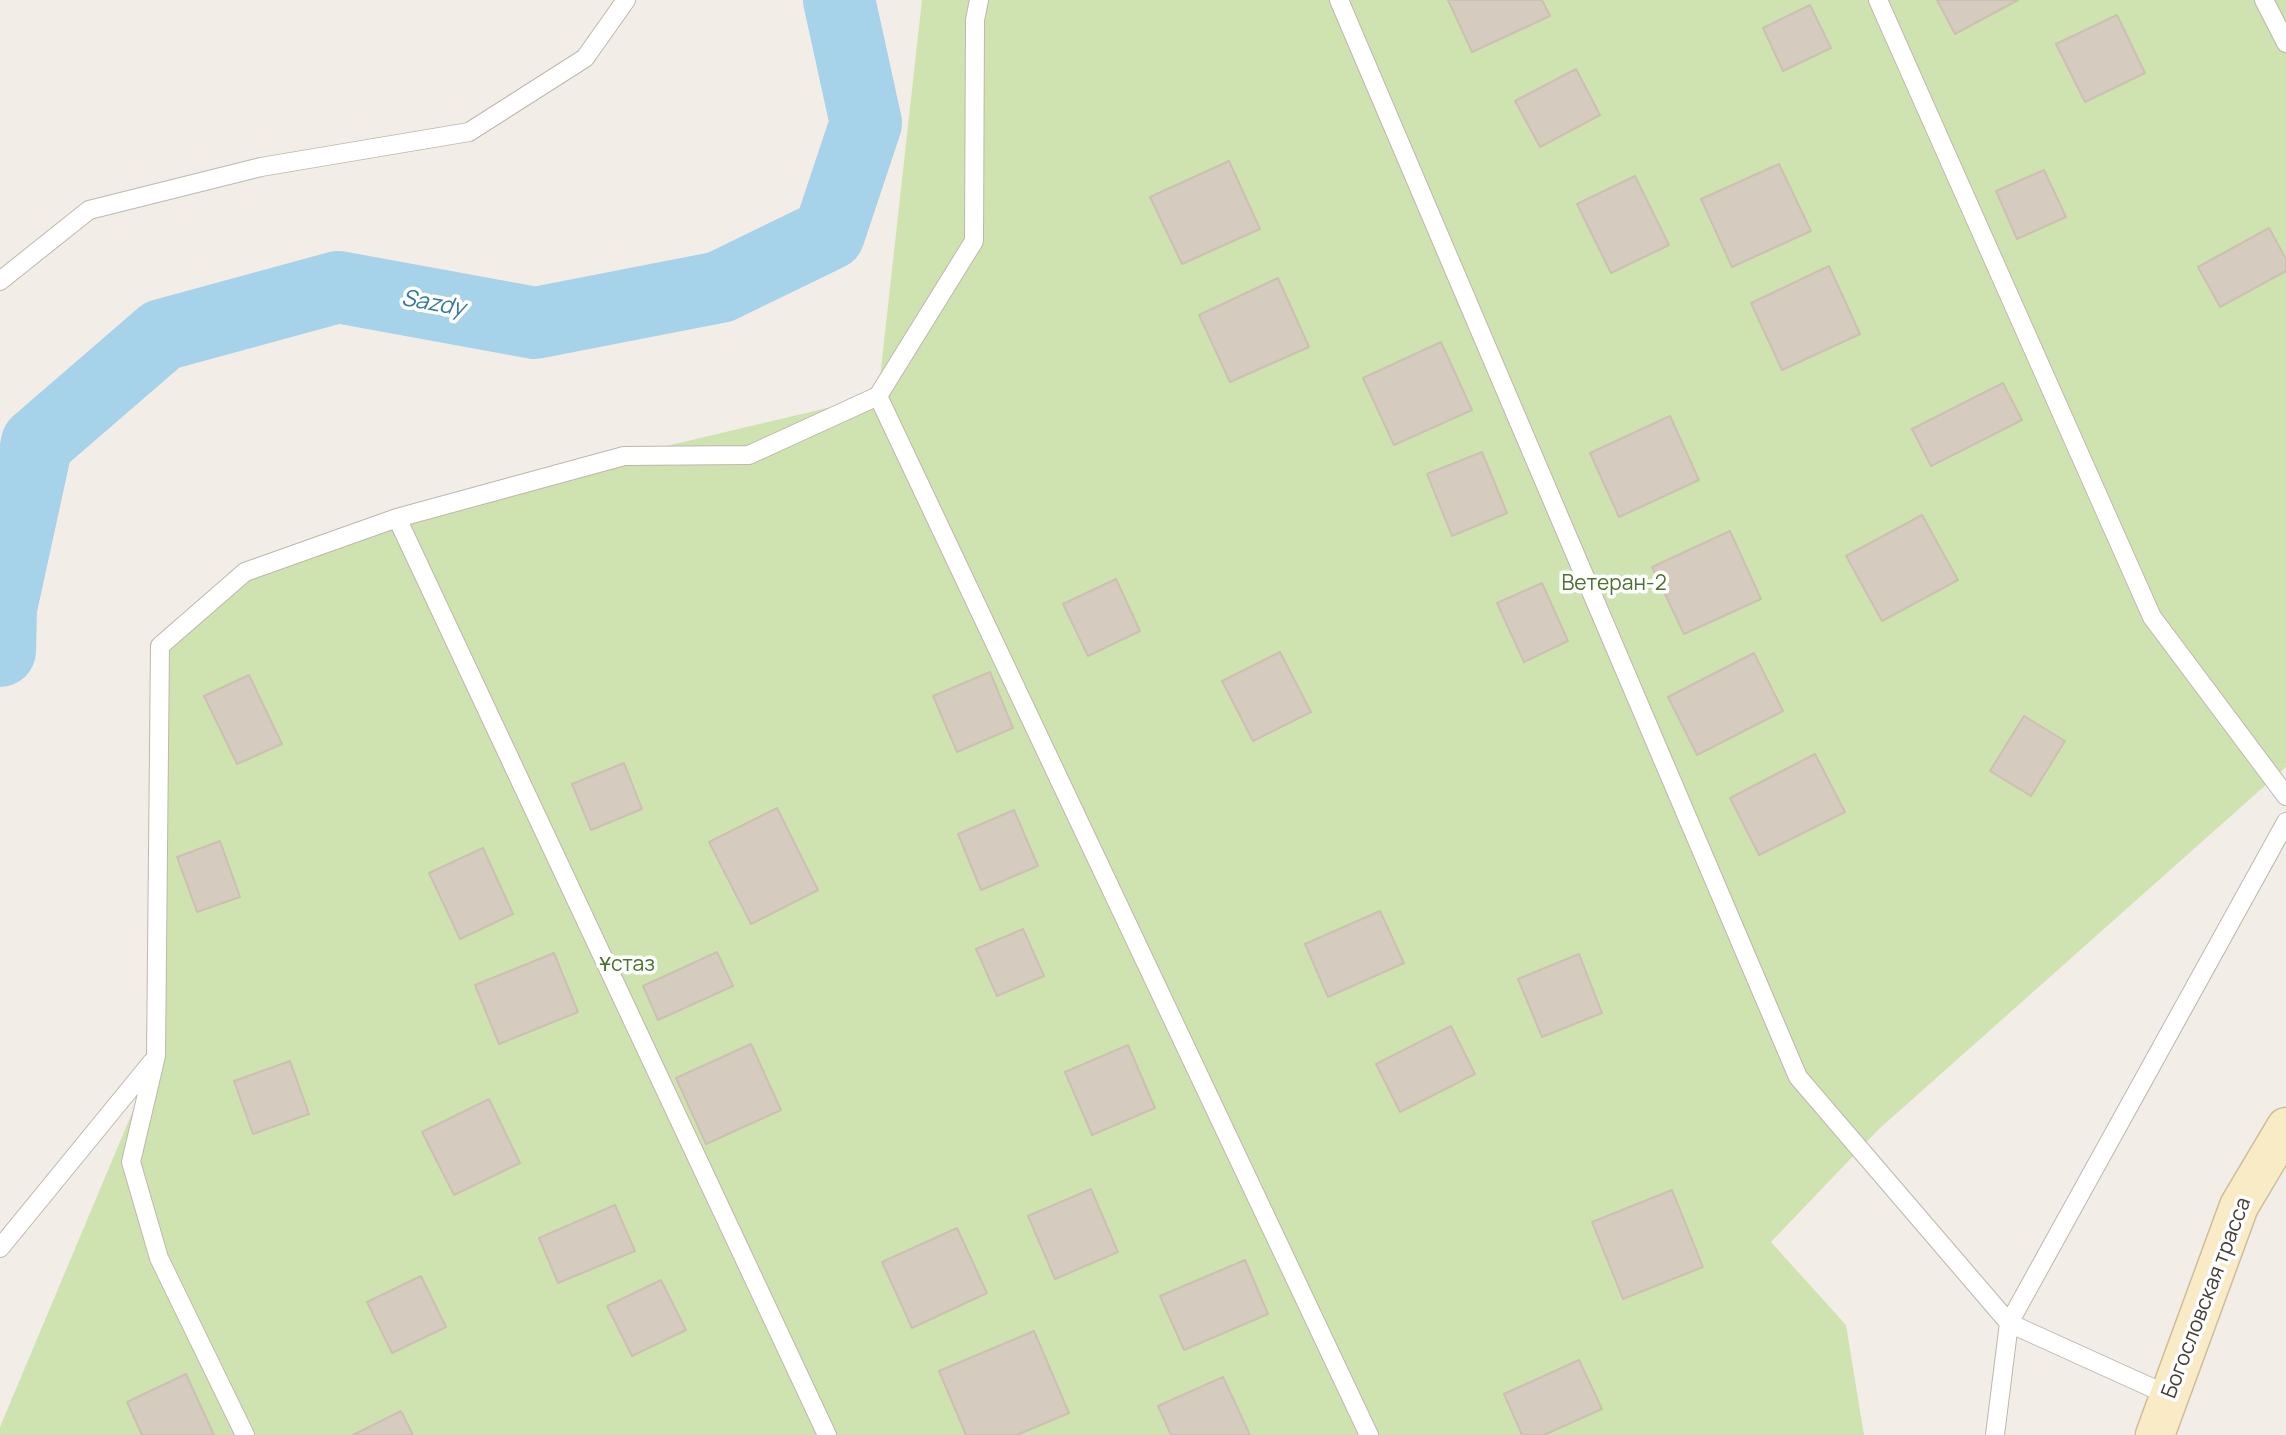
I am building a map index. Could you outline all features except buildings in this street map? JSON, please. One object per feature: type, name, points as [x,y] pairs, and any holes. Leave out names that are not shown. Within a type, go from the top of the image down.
[{"type":"main road","name":"Богословская трасса","points":[[2155,1435],[2238,1206],[2286,1127]]},
{"type":"lane","points":[[0,281],[89,210],[261,167],[469,132],[585,58],[626,0]]},
{"type":"lane","points":[[245,1435],[159,1258],[131,1162],[156,1056],[160,646],[245,572],[397,519],[624,456],[749,455],[878,396],[974,241],[975,20],[979,0]]},
{"type":"lane","points":[[1339,0],[1798,1077],[2009,1324],[2170,1396]]},
{"type":"lane","points":[[1878,0],[2152,617],[2286,796]]},
{"type":"lane","points":[[2264,0],[2286,43]]},
{"type":"lane","points":[[878,396],[1369,1435]]},
{"type":"lane","points":[[397,519],[827,1435]]},
{"type":"lane","points":[[1995,1435],[2009,1324],[2286,822]]},
{"type":"lane","points":[[0,1248],[156,1056]]},
{"type":"green space","name":"Ветеран-2","points":[[922,0],[2286,0],[2286,767],[1879,1129],[1771,1242],[1846,1325],[1864,1435],[0,1435],[0,1427],[156,1056],[160,646],[245,572],[624,456],[878,396]]},
{"type":"waterway","name":"Sazdy","points":[[0,651],[1,608],[37,443],[162,335],[338,287],[535,323],[720,287],[829,234],[866,123],[839,0]]},
{"type":"park label","name":"Ұстаз","points":[[627,965]]}]
